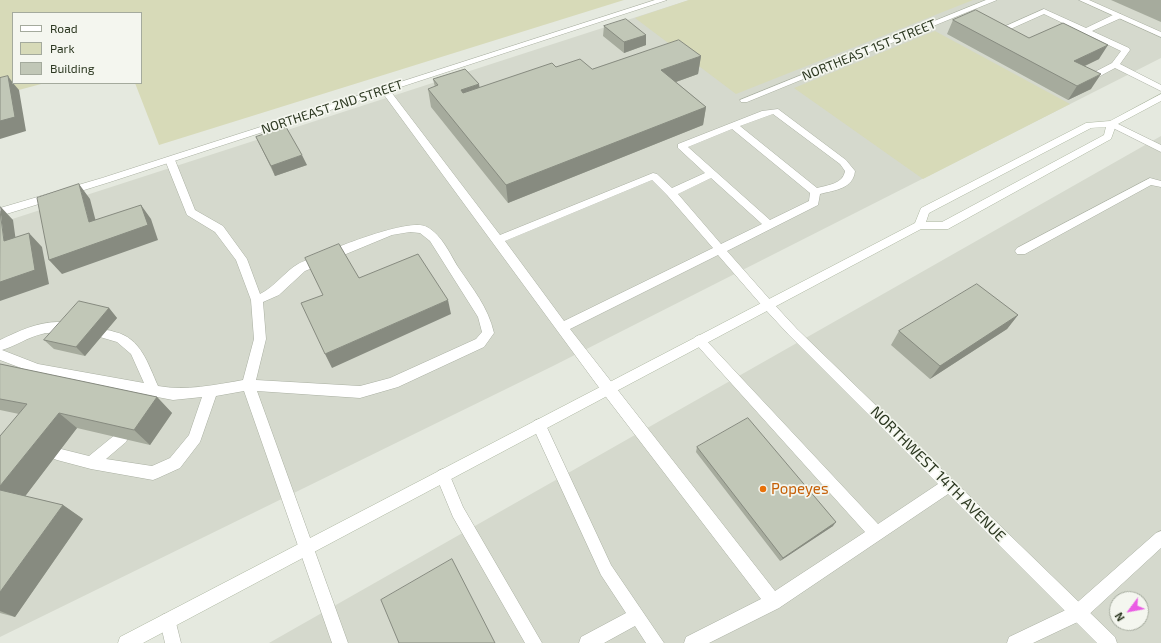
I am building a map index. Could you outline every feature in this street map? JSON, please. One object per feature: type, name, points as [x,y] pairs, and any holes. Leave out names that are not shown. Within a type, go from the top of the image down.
[{"type":"street","name":"NORTHEAST 2ND STREET","points":[[0,212],[170,160],[663,0]]},
{"type":"street","name":"NORTHEAST 1ST STREET","points":[[744,100],[993,0]]},
{"type":"street","points":[[1083,0],[1161,35]]},
{"type":"street","points":[[994,33],[1044,11],[1126,50],[1115,66],[1086,80]]},
{"type":"street","points":[[1086,31],[1118,16]]},
{"type":"street","points":[[1115,66],[1161,88]]},
{"type":"street","points":[[385,90],[608,389],[773,602]]},
{"type":"street","points":[[920,225],[925,211],[932,207],[1088,125],[1112,124],[1161,97]]},
{"type":"street","points":[[769,225],[681,146],[765,113],[775,111],[844,162],[850,171],[849,178],[843,184],[815,192]]},
{"type":"street","points":[[1112,124],[1161,149]]},
{"type":"street","points":[[126,643],[920,225],[944,226],[1108,138],[1112,124]]},
{"type":"street","points":[[733,125],[815,192]]},
{"type":"street","points":[[170,160],[191,212],[219,229],[241,259],[257,300],[260,339],[248,385],[340,643]]},
{"type":"street","points":[[671,192],[712,174]]},
{"type":"street","name":"NORTHWEST 14TH AVENUE","points":[[498,240],[653,176],[671,192],[793,332],[1109,643]]},
{"type":"street","points":[[1021,251],[1150,182],[1161,184]]},
{"type":"street","points":[[562,327],[814,203],[815,192]]},
{"type":"street","points":[[0,355],[37,369],[173,394],[210,391],[248,385],[360,392],[393,383],[480,343],[488,333],[484,316],[434,238],[423,229],[410,228],[390,232],[300,268],[275,292],[257,300]]},
{"type":"street","points":[[0,346],[36,329],[58,325],[73,328]]},
{"type":"street","points":[[104,334],[121,338],[136,351],[153,390]]},
{"type":"street","points":[[700,340],[876,533]]},
{"type":"street","points":[[24,376],[37,369]]},
{"type":"street","points":[[71,386],[83,378]]},
{"type":"street","points":[[117,395],[130,387]]},
{"type":"street","points":[[57,454],[91,463],[153,473],[175,464],[195,438],[210,391]]},
{"type":"street","points":[[162,404],[173,394]]},
{"type":"street","points":[[539,425],[606,570],[656,643]]},
{"type":"street","points":[[91,463],[121,438]]},
{"type":"street","points":[[443,476],[458,512],[534,643]]},
{"type":"street","points":[[692,643],[773,602],[949,485]]},
{"type":"street","points":[[1014,643],[1078,613],[1161,538]]},
{"type":"street","points":[[587,643],[638,616]]},
{"type":"street","points":[[168,621],[173,643]]},
{"type":"shaded area","points":[[689,0],[1161,0],[1161,58],[553,366],[0,637],[0,223]]},
{"type":"shaded area","points":[[1161,136],[1161,643],[269,643]]},
{"type":"green space","points":[[0,0],[624,0],[159,145],[135,84],[142,84],[142,12],[12,12],[12,84],[41,84],[0,95]]},
{"type":"green space","points":[[689,0],[973,0],[736,94],[635,18]]},
{"type":"green space","points":[[935,31],[1070,104],[923,179],[794,88]]},
{"type":"building","points":[[976,10],[1029,38],[1063,23],[1108,45],[1074,61],[1101,74],[1077,86],[953,20]]},
{"type":"building","points":[[626,19],[646,35],[624,42],[604,26]]},
{"type":"building","points":[[679,40],[701,56],[661,70],[706,107],[506,185],[428,89],[438,85],[433,79],[465,69],[479,84],[461,90],[463,93],[552,63],[556,67],[580,59],[592,69]]},
{"type":"building","points":[[8,76],[15,117],[0,121],[0,78]]},
{"type":"building","points":[[286,127],[302,155],[271,166],[256,137]]},
{"type":"building","points":[[79,184],[89,222],[141,205],[148,225],[49,260],[37,198]]},
{"type":"building","points":[[0,211],[4,241],[29,233],[35,270],[0,282]]},
{"type":"building","points":[[339,244],[359,278],[418,254],[448,300],[325,354],[301,303],[323,295],[305,258]]},
{"type":"building","points":[[977,284],[1018,315],[940,366],[899,331]]},
{"type":"building","points":[[79,301],[109,308],[76,347],[44,340]]},
{"type":"building","points":[[0,364],[157,397],[134,430],[59,413],[0,486],[0,436],[27,404],[0,399]]},
{"type":"building","name":"Popeyes","points":[[748,418],[836,522],[783,558],[697,447]]},
{"type":"building","points":[[0,490],[63,505],[0,592]]},
{"type":"building","points":[[452,559],[495,643],[399,643],[381,600]]},
{"type":"place","name":"Popeyes","points":[[763,489]]}]
